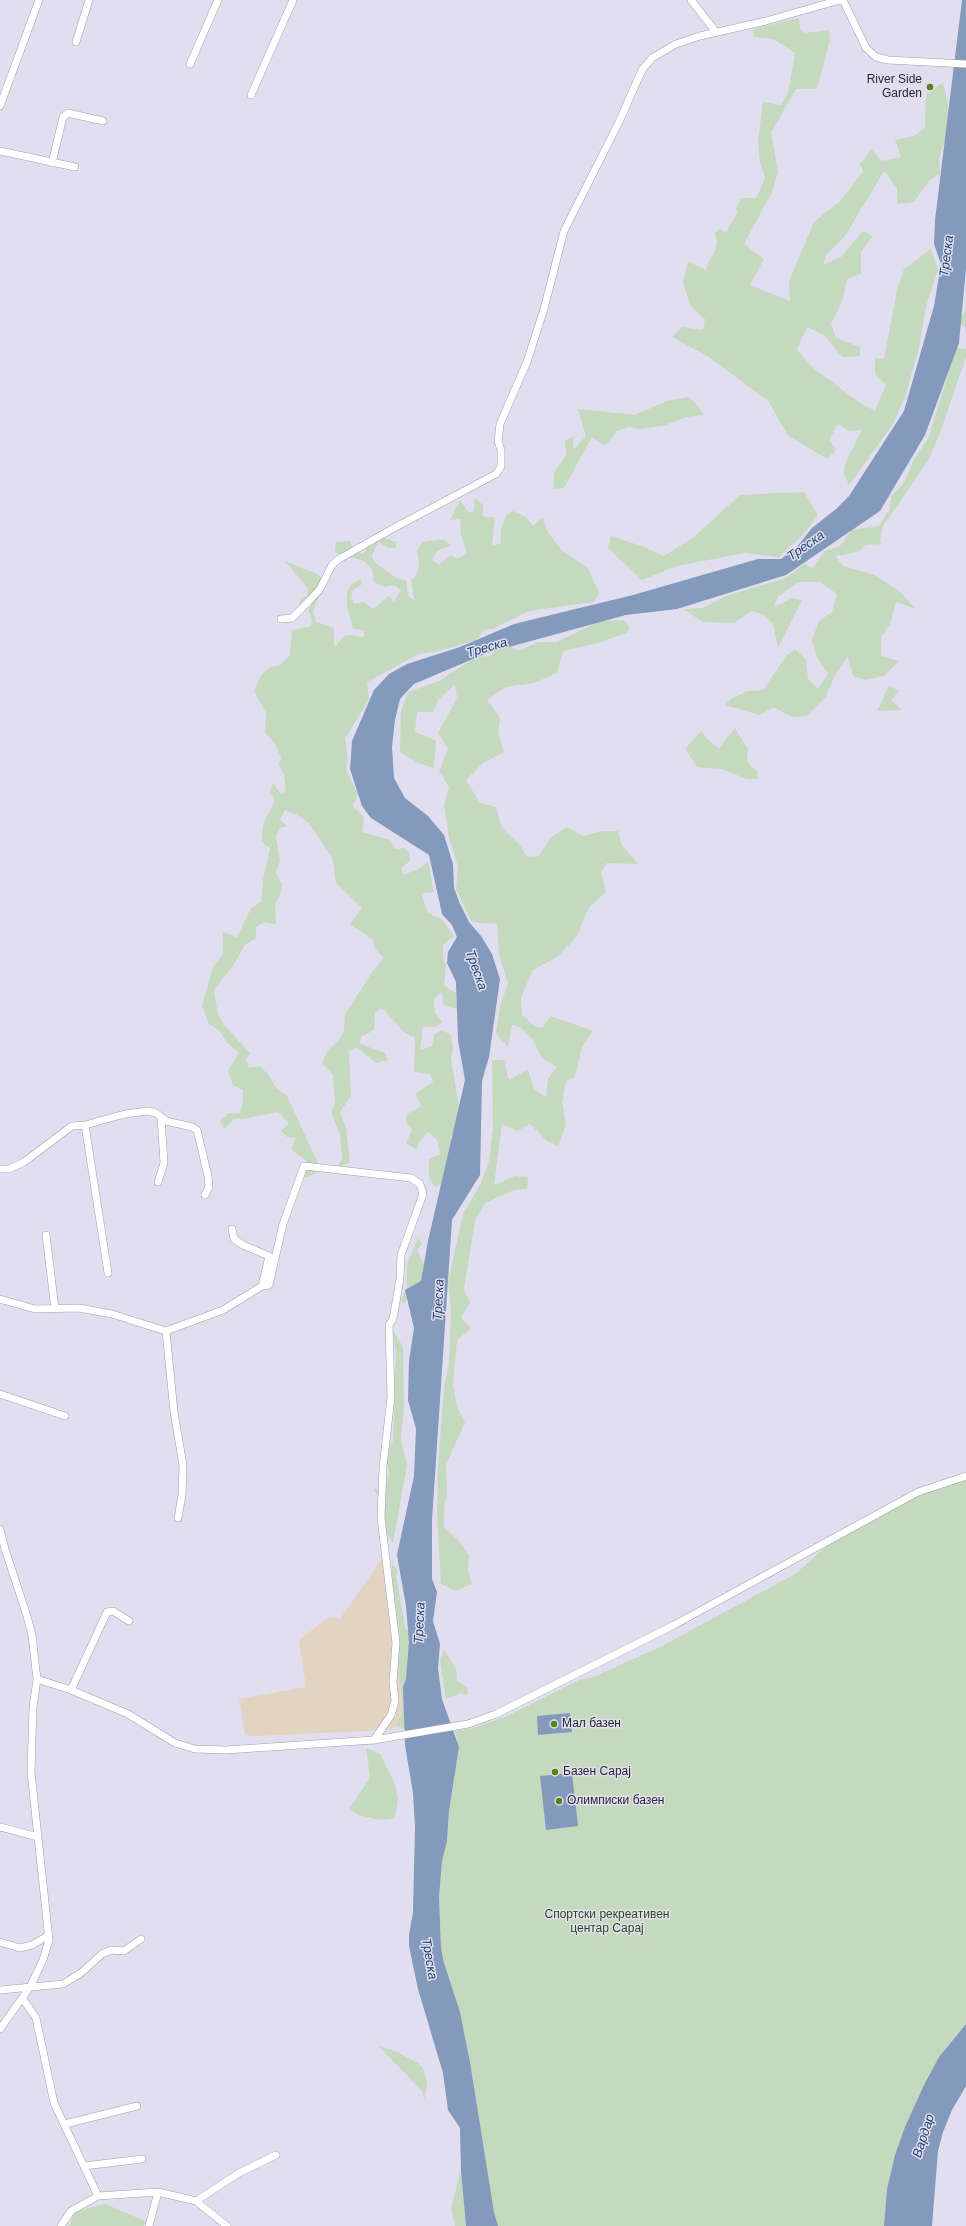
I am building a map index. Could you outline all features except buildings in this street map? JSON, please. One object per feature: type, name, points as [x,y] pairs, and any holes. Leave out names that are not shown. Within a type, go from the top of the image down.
[{"type":"street","points":[[0,106],[39,0]]},
{"type":"street","points":[[76,42],[89,0]]},
{"type":"street","points":[[190,64],[218,0]]},
{"type":"street","points":[[251,95],[293,0]]},
{"type":"street","points":[[691,0],[716,32]]},
{"type":"street","points":[[281,619],[292,618],[311,599],[320,589],[332,565],[339,559],[496,474],[502,463],[498,440],[500,424],[527,362],[544,309],[564,231],[619,122],[642,70],[652,58],[676,44],[716,32],[766,21],[841,0],[866,48],[876,57],[966,64]]},
{"type":"street","points":[[52,163],[63,117],[68,113],[103,121]]},
{"type":"street","points":[[0,151],[74,167]]},
{"type":"street","points":[[0,1169],[9,1169],[24,1162],[72,1126],[85,1125],[125,1114],[148,1111],[166,1121],[192,1127],[197,1130],[208,1176],[209,1188],[205,1195]]},
{"type":"street","points":[[158,1182],[164,1163],[161,1117]]},
{"type":"street","points":[[85,1125],[108,1273]]},
{"type":"street","points":[[0,1298],[35,1309],[79,1308],[112,1314],[166,1331],[223,1310],[262,1286],[269,1285],[283,1224],[304,1166],[411,1178],[420,1184],[423,1194],[401,1255],[400,1278],[396,1302],[393,1319],[389,1325],[391,1397],[382,1467],[381,1518],[396,1643],[393,1682],[395,1701],[391,1714],[374,1740]]},
{"type":"street","points":[[232,1229],[234,1239],[243,1245],[269,1256],[262,1286]]},
{"type":"street","points":[[46,1235],[55,1309]]},
{"type":"street","points":[[166,1331],[174,1412],[183,1465],[182,1495],[178,1518]]},
{"type":"street","points":[[0,1394],[65,1416]]},
{"type":"street","points":[[37,1679],[72,1690],[128,1714],[185,1748],[226,1750],[374,1740],[468,1724],[496,1714],[681,1622],[918,1492],[966,1476]]},
{"type":"street","points":[[0,1530],[29,1622],[37,1679],[33,1707],[31,1772],[49,1934],[49,1940],[43,1960],[30,1986],[23,1999],[0,2029]]},
{"type":"street","points":[[72,1690],[107,1612],[113,1611],[129,1621]]},
{"type":"street","points":[[0,1827],[38,1837]]},
{"type":"street","points":[[0,1942],[20,1948],[32,1945],[49,1934]]},
{"type":"street","points":[[0,1990],[30,1986],[45,1987],[63,1984],[81,1973],[102,1954],[111,1950],[124,1951],[141,1939]]},
{"type":"street","points":[[23,1999],[36,2018],[54,2103],[98,2196]]},
{"type":"street","points":[[65,2124],[137,2106]]},
{"type":"street","points":[[196,2201],[239,2173],[276,2155]]},
{"type":"street","points":[[84,2166],[142,2159]]},
{"type":"street","points":[[149,2226],[158,2192]]},
{"type":"street","points":[[61,2226],[71,2211],[98,2196],[158,2192],[196,2201],[227,2226]]},
{"type":"shaded area","points":[[382,1559],[389,1564],[400,1633],[398,1662],[403,1710],[396,1726],[391,1730],[255,1736],[245,1735],[239,1699],[306,1687],[299,1640],[329,1617],[340,1619]]},
{"type":"green space","points":[[799,18],[800,29],[805,33],[829,30],[830,40],[817,89],[796,89],[771,133],[778,172],[772,192],[744,244],[764,259],[750,285],[790,301],[789,281],[814,222],[839,202],[863,172],[860,164],[871,149],[882,161],[901,157],[895,140],[914,136],[925,128],[926,95],[943,82],[950,116],[945,141],[939,159],[940,173],[929,181],[914,202],[897,204],[897,188],[884,171],[845,236],[826,255],[823,265],[841,257],[863,231],[873,236],[861,252],[861,274],[847,279],[842,302],[831,324],[836,338],[860,347],[860,356],[842,357],[825,336],[807,327],[797,350],[813,368],[859,402],[875,411],[886,385],[875,374],[875,358],[884,359],[897,290],[904,269],[931,249],[938,270],[926,306],[919,348],[905,397],[893,424],[849,485],[844,473],[845,463],[862,430],[849,431],[838,424],[829,440],[836,450],[827,459],[788,435],[768,401],[709,357],[672,337],[682,327],[703,330],[705,319],[691,306],[683,283],[688,261],[705,270],[715,250],[717,241],[715,233],[719,229],[726,232],[738,212],[736,208],[741,198],[756,198],[759,193],[765,177],[760,163],[758,142],[763,102],[781,105],[788,93],[795,53],[773,39],[754,37],[753,29]]},
{"type":"green space","points":[[966,303],[966,327],[957,322],[965,311]]},
{"type":"green space","points":[[956,348],[966,349],[966,357],[941,430],[929,459],[883,526],[880,539],[881,544],[866,545],[858,552],[835,556],[843,566],[874,575],[898,590],[916,609],[896,602],[890,624],[881,637],[881,656],[899,661],[884,676],[865,680],[853,676],[848,656],[836,673],[825,698],[807,716],[792,717],[774,707],[760,715],[725,705],[731,699],[747,691],[763,690],[786,656],[795,649],[806,660],[808,679],[818,689],[828,673],[817,658],[812,640],[819,621],[832,612],[837,594],[820,582],[798,582],[778,597],[774,607],[793,598],[802,600],[778,648],[773,624],[764,615],[752,611],[734,623],[703,622],[683,609],[703,608],[726,596],[786,578],[804,564],[813,568],[825,551],[840,546],[852,530],[879,526],[890,509],[891,496],[904,483],[913,461],[929,437]]},
{"type":"green space","points":[[688,397],[699,407],[703,415],[687,417],[663,426],[639,429],[629,427],[617,431],[605,446],[592,437],[564,488],[553,489],[555,470],[566,456],[565,441],[574,436],[573,450],[586,436],[578,409],[635,415],[667,401]]},
{"type":"green space","points":[[804,492],[818,515],[802,536],[779,557],[744,553],[677,566],[642,580],[608,548],[611,536],[647,548],[664,556],[695,536],[740,495]]},
{"type":"green space","points":[[475,498],[483,505],[483,516],[495,518],[492,546],[501,543],[501,529],[506,516],[513,511],[526,517],[533,526],[543,517],[547,531],[561,550],[588,568],[599,593],[594,602],[529,611],[493,629],[485,629],[476,640],[442,650],[419,654],[367,682],[369,700],[345,738],[348,758],[346,770],[358,794],[353,806],[364,817],[362,832],[390,840],[396,849],[404,848],[409,853],[410,861],[401,868],[403,875],[419,869],[428,862],[434,892],[421,893],[428,913],[442,919],[454,936],[443,945],[443,956],[446,966],[444,986],[456,993],[457,1009],[443,1005],[442,992],[434,999],[435,1013],[442,1022],[435,1027],[423,1026],[420,1050],[432,1046],[434,1034],[442,1030],[451,1035],[453,1048],[451,1058],[462,1127],[450,1137],[457,1155],[450,1182],[435,1187],[429,1178],[429,1159],[440,1154],[437,1140],[428,1132],[419,1142],[417,1150],[406,1143],[412,1130],[406,1122],[407,1114],[421,1106],[415,1094],[433,1082],[430,1074],[414,1072],[415,1038],[404,1032],[382,1008],[375,1013],[374,1030],[361,1037],[360,1044],[385,1053],[388,1060],[376,1063],[357,1047],[349,1051],[351,1096],[340,1112],[346,1128],[350,1162],[337,1168],[342,1159],[340,1134],[331,1112],[335,1104],[333,1075],[322,1063],[328,1050],[337,1042],[344,1031],[345,1014],[372,972],[384,958],[375,949],[373,940],[350,924],[362,908],[336,883],[332,857],[309,823],[297,815],[285,810],[280,819],[286,826],[280,828],[276,836],[280,861],[276,872],[282,884],[280,895],[275,904],[276,924],[264,922],[256,927],[256,938],[245,945],[232,967],[214,990],[218,1015],[224,1025],[250,1053],[246,1060],[249,1068],[259,1066],[268,1074],[276,1088],[287,1096],[317,1161],[316,1173],[306,1178],[298,1175],[310,1169],[310,1164],[291,1149],[296,1138],[287,1137],[281,1130],[289,1124],[278,1112],[244,1119],[234,1119],[224,1129],[220,1121],[229,1113],[240,1113],[243,1101],[243,1090],[233,1085],[228,1071],[239,1053],[227,1043],[219,1030],[209,1024],[202,1006],[213,967],[223,954],[223,933],[230,934],[237,938],[251,908],[261,902],[263,880],[270,848],[261,842],[263,825],[275,800],[270,791],[273,783],[280,793],[286,792],[284,775],[279,765],[281,757],[275,744],[265,733],[266,713],[254,691],[261,675],[270,667],[280,665],[290,655],[292,630],[311,626],[312,620],[308,609],[318,592],[298,609],[301,597],[306,597],[309,590],[285,561],[315,573],[325,580],[313,611],[316,622],[334,628],[334,648],[344,636],[349,635],[364,637],[364,630],[353,629],[347,606],[347,592],[351,585],[361,579],[362,584],[353,590],[351,598],[354,604],[364,602],[373,609],[389,596],[394,602],[401,590],[394,585],[384,587],[374,582],[372,569],[364,561],[335,553],[336,542],[350,541],[353,549],[363,554],[370,543],[384,538],[397,542],[395,548],[388,548],[378,542],[372,555],[374,562],[398,579],[406,580],[408,596],[414,600],[411,580],[416,576],[419,564],[417,551],[423,542],[443,539],[451,545],[437,551],[432,559],[439,565],[451,555],[457,559],[467,554],[461,534],[460,519],[450,520],[460,500],[469,513],[474,511]]},
{"type":"green space","points":[[624,620],[630,628],[626,633],[599,643],[563,651],[557,673],[534,683],[506,687],[487,700],[500,718],[498,733],[504,752],[483,763],[466,780],[480,803],[496,807],[502,828],[520,845],[527,857],[539,856],[551,837],[567,827],[583,836],[602,831],[618,831],[622,845],[638,864],[607,863],[601,872],[606,892],[589,907],[576,938],[557,957],[533,970],[521,997],[522,1015],[535,1026],[542,1028],[551,1016],[593,1031],[582,1047],[575,1077],[566,1081],[562,1102],[566,1125],[558,1146],[547,1141],[530,1124],[517,1131],[502,1124],[494,1185],[515,1176],[528,1177],[527,1189],[514,1190],[485,1203],[475,1221],[464,1289],[470,1302],[461,1318],[471,1328],[457,1340],[453,1385],[457,1407],[465,1422],[446,1465],[447,1493],[444,1508],[444,1527],[460,1542],[469,1556],[468,1570],[472,1584],[455,1591],[441,1584],[437,1515],[438,1465],[444,1389],[449,1363],[451,1310],[448,1282],[463,1214],[480,1185],[489,1161],[493,1128],[492,1060],[504,1060],[509,1080],[528,1069],[534,1090],[546,1097],[548,1079],[557,1067],[543,1059],[532,1039],[520,1027],[512,1025],[508,1047],[496,1034],[500,1007],[508,983],[499,955],[497,924],[472,922],[456,889],[458,867],[449,837],[444,805],[449,787],[439,771],[448,749],[438,733],[457,698],[455,684],[438,700],[433,712],[417,712],[415,732],[436,741],[434,768],[420,764],[400,752],[401,711],[408,692],[439,681],[476,657],[489,656],[505,644],[519,651],[538,642],[557,642],[599,621]]},
{"type":"green space","points":[[889,686],[900,691],[891,700],[902,710],[877,711]]},
{"type":"green space","points":[[735,728],[748,749],[747,761],[758,773],[757,779],[747,779],[721,769],[697,767],[685,749],[701,731],[708,740],[719,748]]},
{"type":"green space","points":[[418,1238],[422,1244],[417,1250],[424,1265],[425,1280],[404,1303],[401,1301],[407,1287],[407,1264]]},
{"type":"green space","points":[[393,1330],[403,1347],[404,1406],[401,1440],[407,1465],[393,1543],[386,1533],[381,1504],[374,1489],[385,1490],[389,1473],[385,1453],[393,1441],[396,1353]]},
{"type":"green space","name":"Спортски рекреативен центар Сарај","points":[[966,1478],[966,2024],[939,2057],[924,2085],[895,2155],[887,2189],[884,2226],[498,2226],[494,2212],[470,2062],[460,2012],[444,1963],[441,1948],[439,1897],[442,1861],[447,1841],[449,1811],[459,1747],[455,1731],[476,1727],[505,1717],[581,1679],[591,1678],[660,1647],[795,1574],[829,1544],[921,1493]]},
{"type":"green space","points":[[392,1559],[393,1566],[398,1569],[396,1575],[405,1627],[413,1639],[405,1693],[405,1729],[396,1726],[403,1710],[398,1662],[400,1633],[392,1579]]},
{"type":"green space","points":[[444,1650],[456,1669],[457,1681],[468,1688],[467,1696],[461,1693],[446,1699],[440,1660]]},
{"type":"green space","points":[[366,1748],[380,1754],[395,1784],[398,1798],[395,1818],[380,1820],[358,1815],[350,1808],[370,1778]]},
{"type":"green space","points":[[378,2046],[395,2051],[418,2063],[423,2068],[427,2082],[424,2101],[423,2092]]},
{"type":"green space","points":[[461,2171],[466,2226],[455,2226],[451,2208]]},
{"type":"green space","points":[[105,2204],[145,2221],[144,2226],[69,2226],[75,2212]]},
{"type":"water","name":"Треска","points":[[962,0],[966,0],[966,268],[959,343],[925,435],[880,511],[786,575],[677,609],[626,615],[487,653],[414,684],[400,699],[395,720],[392,747],[394,778],[405,798],[428,816],[444,835],[453,864],[454,888],[460,904],[469,922],[481,936],[492,954],[500,979],[489,1057],[482,1081],[480,1175],[452,1220],[432,1520],[432,1579],[437,1592],[433,1621],[440,1644],[438,1668],[442,1699],[459,1747],[449,1811],[447,1841],[442,1861],[439,1897],[441,1948],[444,1963],[460,2012],[470,2062],[494,2212],[498,2226],[466,2226],[461,2171],[460,2128],[448,2110],[443,2073],[418,1989],[409,1946],[409,1935],[413,1912],[415,1827],[413,1793],[405,1745],[403,1687],[406,1679],[409,1642],[406,1606],[397,1555],[414,1476],[416,1429],[408,1400],[409,1361],[414,1328],[405,1290],[421,1281],[428,1241],[465,1080],[458,1040],[456,982],[447,963],[448,952],[457,937],[452,925],[442,914],[429,855],[371,818],[362,806],[350,769],[352,741],[374,690],[389,674],[407,664],[460,647],[514,624],[633,595],[758,559],[781,559],[796,548],[812,528],[836,509],[849,496],[904,411],[934,306],[941,264],[934,244],[935,220]]},
{"type":"water","name":"Мал базен","points":[[570,1713],[572,1732],[538,1735],[537,1716]]},
{"type":"water","name":"Олимписки базен","points":[[572,1773],[578,1826],[546,1830],[540,1776]]},
{"type":"water","name":"Вардар","points":[[966,2024],[966,2086],[952,2110],[943,2132],[938,2151],[932,2226],[884,2226],[887,2189],[895,2155],[905,2127],[924,2085],[939,2057]]},
{"type":"place","name":"River Side Garden","points":[[930,87]]},
{"type":"place","name":"Мал базен","points":[[554,1724]]},
{"type":"place","name":"Базен Сарај","points":[[555,1772]]},
{"type":"place","name":"Олимписки базен","points":[[559,1801]]}]
